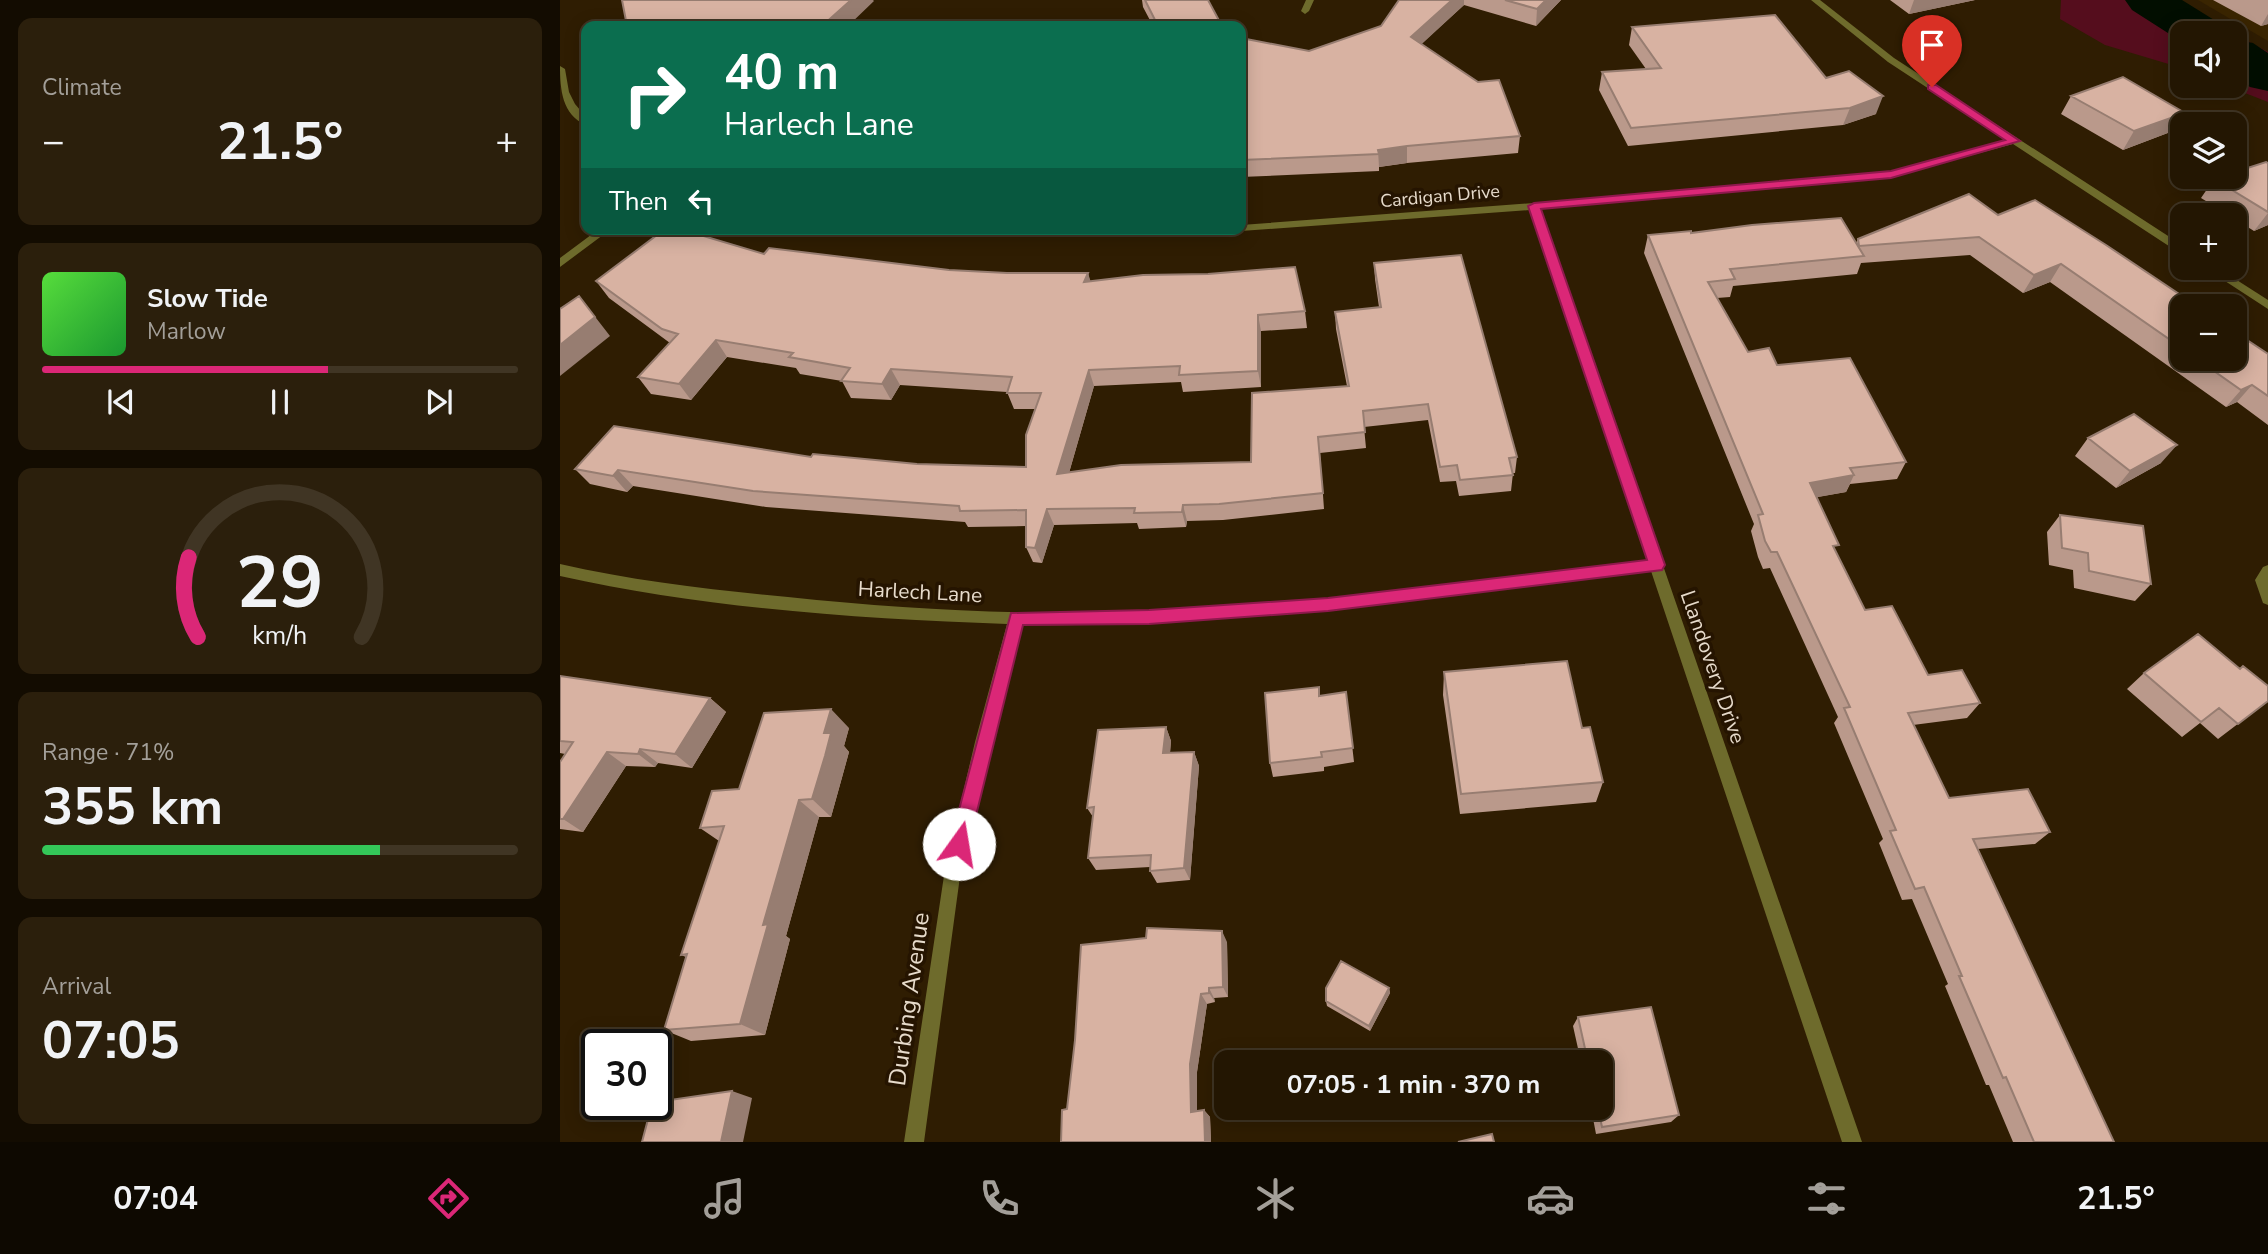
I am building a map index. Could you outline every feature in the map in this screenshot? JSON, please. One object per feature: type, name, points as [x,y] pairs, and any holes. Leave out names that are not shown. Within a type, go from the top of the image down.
[{"type":"street","points":[[1305,11],[1310,0]]},
{"type":"street","points":[[1815,0],[1891,60],[2170,242]]},
{"type":"street","points":[[560,69],[562,89],[581,116]]},
{"type":"street","name":"Cardigan Drive","points":[[1246,228],[1534,206],[1891,174],[2014,141]]},
{"type":"street","name":"Llandovery Drive","points":[[1534,206],[1852,1142]]},
{"type":"street","points":[[560,263],[598,235]]},
{"type":"street","points":[[2229,280],[2268,305]]},
{"type":"street","name":"Harlech Lane","points":[[560,570],[713,595],[874,613],[1016,618],[1149,617],[1328,604],[1657,565]]},
{"type":"street","points":[[2268,571],[2262,580],[2268,599]]},
{"type":"street","name":"Durbing Avenue","points":[[914,1142],[953,869],[1016,618]]},
{"type":"shaded area","points":[[2061,0],[2171,0],[2210,21],[2170,21],[2170,64],[2105,45],[2060,19]]},
{"type":"shaded area","points":[[2198,0],[2268,0],[2268,41],[2247,29],[2247,21],[2234,21]]},
{"type":"shaded area","points":[[2247,41],[2268,52],[2268,102],[2247,94]]},
{"type":"building","points":[[622,0],[851,0],[828,21],[626,21]]},
{"type":"building","points":[[1145,0],[1208,0],[1219,21],[1156,21]]},
{"type":"building","points":[[1399,0],[1452,0],[1411,37],[1478,82],[1499,80],[1520,136],[1407,146],[1378,150],[1379,154],[1246,160],[1246,39],[1309,51],[1381,26]]},
{"type":"building","points":[[1505,0],[1546,0],[1537,9]]},
{"type":"building","points":[[1775,15],[1826,78],[1849,71],[1883,96],[1850,108],[1631,128],[1602,72],[1661,68],[1632,27]]},
{"type":"building","points":[[2123,77],[2183,112],[2170,112],[2170,118],[2134,131],[2071,96]]},
{"type":"building","points":[[2268,163],[2268,212],[2230,189],[2247,189],[2247,168]]},
{"type":"building","points":[[1969,194],[1998,215],[2035,200],[2179,294],[2170,294],[2170,340],[2061,264],[2034,275],[1979,237],[1859,246],[1858,239]]},
{"type":"building","points":[[1841,218],[1864,256],[1730,269],[1735,279],[1708,282],[1748,352],[1769,348],[1777,365],[1850,358],[1906,462],[1850,468],[1854,475],[1810,483],[1839,545],[1833,546],[1865,610],[1892,606],[1928,675],[1962,670],[1980,703],[1908,713],[1949,798],[2028,789],[2050,832],[1973,839],[2114,1142],[2034,1142],[1959,976],[1962,976],[1924,887],[1915,889],[1890,831],[1896,830],[1844,708],[1850,707],[1777,552],[1771,552],[1765,541],[1758,515],[1763,514],[1648,235]]},
{"type":"building","points":[[657,235],[700,235],[764,254],[769,248],[949,270],[1088,273],[1084,282],[1143,275],[1208,274],[1295,267],[1305,311],[1258,315],[1258,371],[1179,375],[1180,366],[1089,370],[1057,474],[1121,465],[1251,462],[1252,393],[1349,386],[1335,312],[1381,307],[1374,263],[1461,255],[1517,457],[1509,458],[1513,475],[1460,480],[1457,465],[1440,467],[1428,404],[1363,411],[1365,432],[1318,437],[1323,493],[1183,505],[1182,512],[1134,513],[1135,508],[1047,509],[1035,548],[1026,547],[1026,510],[960,511],[959,506],[753,491],[618,470],[613,476],[575,469],[614,426],[811,457],[813,454],[917,464],[1026,467],[1026,435],[1041,393],[1007,393],[1012,377],[891,369],[882,384],[841,381],[850,368],[789,357],[793,353],[716,340],[679,384],[638,377],[678,334],[662,329],[596,281]]},
{"type":"building","points":[[579,296],[595,317],[560,345],[560,309]]},
{"type":"building","points":[[2247,340],[2268,354],[2268,396],[2252,385],[2241,390],[2214,371],[2247,371]]},
{"type":"building","points":[[2134,414],[2177,445],[2130,471],[2088,438]]},
{"type":"building","points":[[2060,515],[2143,526],[2151,584],[2089,571],[2088,553],[2062,548]]},
{"type":"building","points":[[2198,634],[2240,669],[2243,666],[2268,686],[2268,701],[2238,724],[2219,708],[2201,722],[2144,673]]},
{"type":"building","points":[[1567,661],[1582,728],[1590,727],[1603,782],[1461,794],[1444,672]]},
{"type":"building","points":[[560,676],[710,698],[675,754],[640,749],[638,754],[607,752],[563,819],[560,819],[560,762],[573,742],[560,741]]},
{"type":"building","points":[[1319,687],[1319,696],[1346,692],[1353,748],[1321,752],[1322,757],[1270,763],[1265,693]]},
{"type":"building","points":[[831,709],[824,733],[831,733],[812,799],[799,800],[763,925],[768,924],[740,1024],[664,1029],[687,954],[681,955],[724,826],[700,828],[712,791],[739,789],[764,713]]},
{"type":"building","points":[[1166,727],[1163,753],[1194,752],[1184,868],[1150,871],[1151,855],[1088,858],[1094,807],[1087,808],[1098,730]]},
{"type":"building","points":[[1147,928],[1222,931],[1223,987],[1209,988],[1209,993],[1201,994],[1190,1064],[1191,1112],[1204,1110],[1205,1142],[1061,1142],[1062,1110],[1067,1109],[1075,1040],[1081,945],[1146,938]]},
{"type":"building","points":[[1341,961],[1389,988],[1369,1026],[1326,1001],[1326,988]]},
{"type":"building","points":[[1651,1007],[1679,1115],[1602,1127],[1601,1120],[1613,1120],[1613,1050],[1585,1050],[1578,1017]]},
{"type":"building","points":[[732,1091],[721,1142],[642,1142],[648,1120],[672,1120],[672,1100]]},
{"type":"building","points":[[1492,1134],[1494,1142],[1458,1142]]},
{"type":"waterway","points":[[2149,0],[2183,21]]},
{"type":"waterway","points":[[2247,62],[2268,76]]},
{"type":"route","points":[[959,844],[1016,618],[1149,617],[1328,604],[1657,565],[1534,206],[1891,174],[2014,141],[1932,87]]}]
